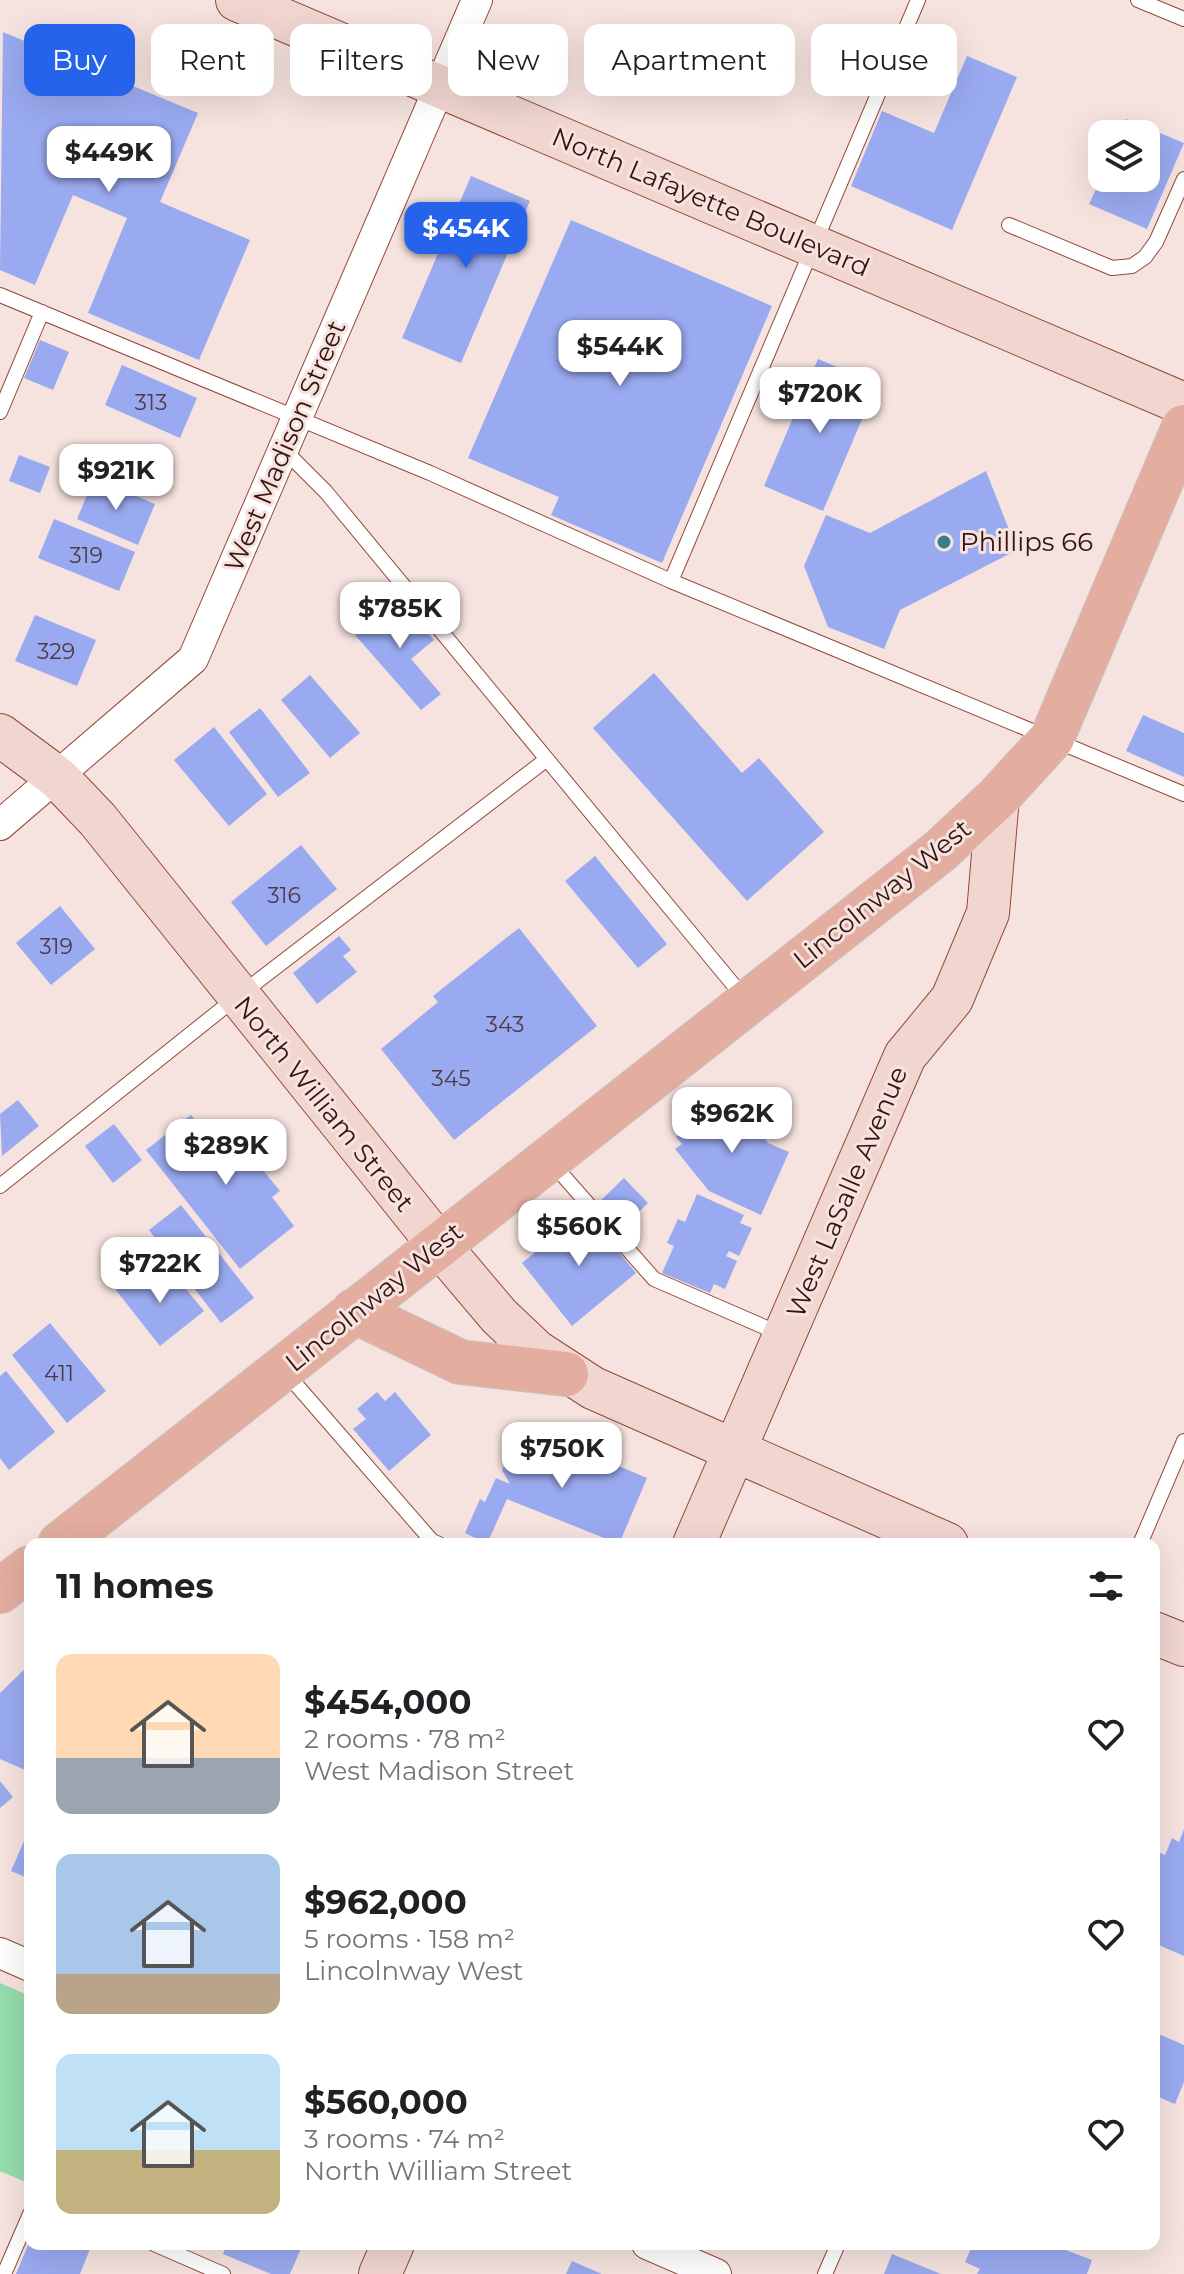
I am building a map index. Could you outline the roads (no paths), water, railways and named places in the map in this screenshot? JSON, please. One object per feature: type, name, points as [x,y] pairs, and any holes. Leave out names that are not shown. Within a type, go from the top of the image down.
[{"type":"main road","points":[[1052,738],[1184,427]]},
{"type":"main road","name":"Lincolnway West","points":[[68,1538],[940,851],[998,797],[1052,738]]},
{"type":"main road","points":[[354,1311],[460,1362],[566,1374]]},
{"type":"main road","points":[[0,1591],[24,1573]]},
{"type":"street","name":"North Lafayette Boulevard","points":[[237,0],[1184,404]]},
{"type":"street","name":"West Madison Street","points":[[0,825],[193,659],[477,0]]},
{"type":"street","name":"North William Street","points":[[0,735],[58,778],[98,820],[439,1245],[499,1316],[536,1351],[566,1374],[733,1452],[933,1538]]},
{"type":"street","name":"West LaSalle Avenue","points":[[697,1538],[905,1056],[952,999],[988,913],[998,797]]},
{"type":"street","points":[[1160,1635],[1184,1645]]},
{"type":"street","points":[[0,1953],[24,1963]]},
{"type":"street","points":[[380,2274],[390,2250]]},
{"type":"street","points":[[661,2250],[716,2274]]},
{"type":"lane","points":[[671,581],[918,0]]},
{"type":"lane","points":[[1138,0],[1184,19]]},
{"type":"lane","points":[[1009,225],[1112,268],[1132,266],[1145,257],[1156,242],[1184,179]]},
{"type":"lane","points":[[0,295],[430,473],[671,581],[1184,794]]},
{"type":"lane","points":[[0,412],[42,312]]},
{"type":"lane","points":[[284,450],[326,492],[748,1003]]},
{"type":"lane","points":[[0,1186],[237,997],[547,759]]},
{"type":"lane","points":[[549,1160],[654,1279],[784,1336]]},
{"type":"lane","points":[[283,1370],[429,1538]]},
{"type":"lane","points":[[1143,1538],[1184,1441]]},
{"type":"lane","points":[[4,2274],[24,2228]]},
{"type":"lane","points":[[168,2250],[223,2274]]},
{"type":"lane","points":[[825,2274],[835,2250]]},
{"type":"place","name":"Phillips 66","points":[[944,542]]}]
